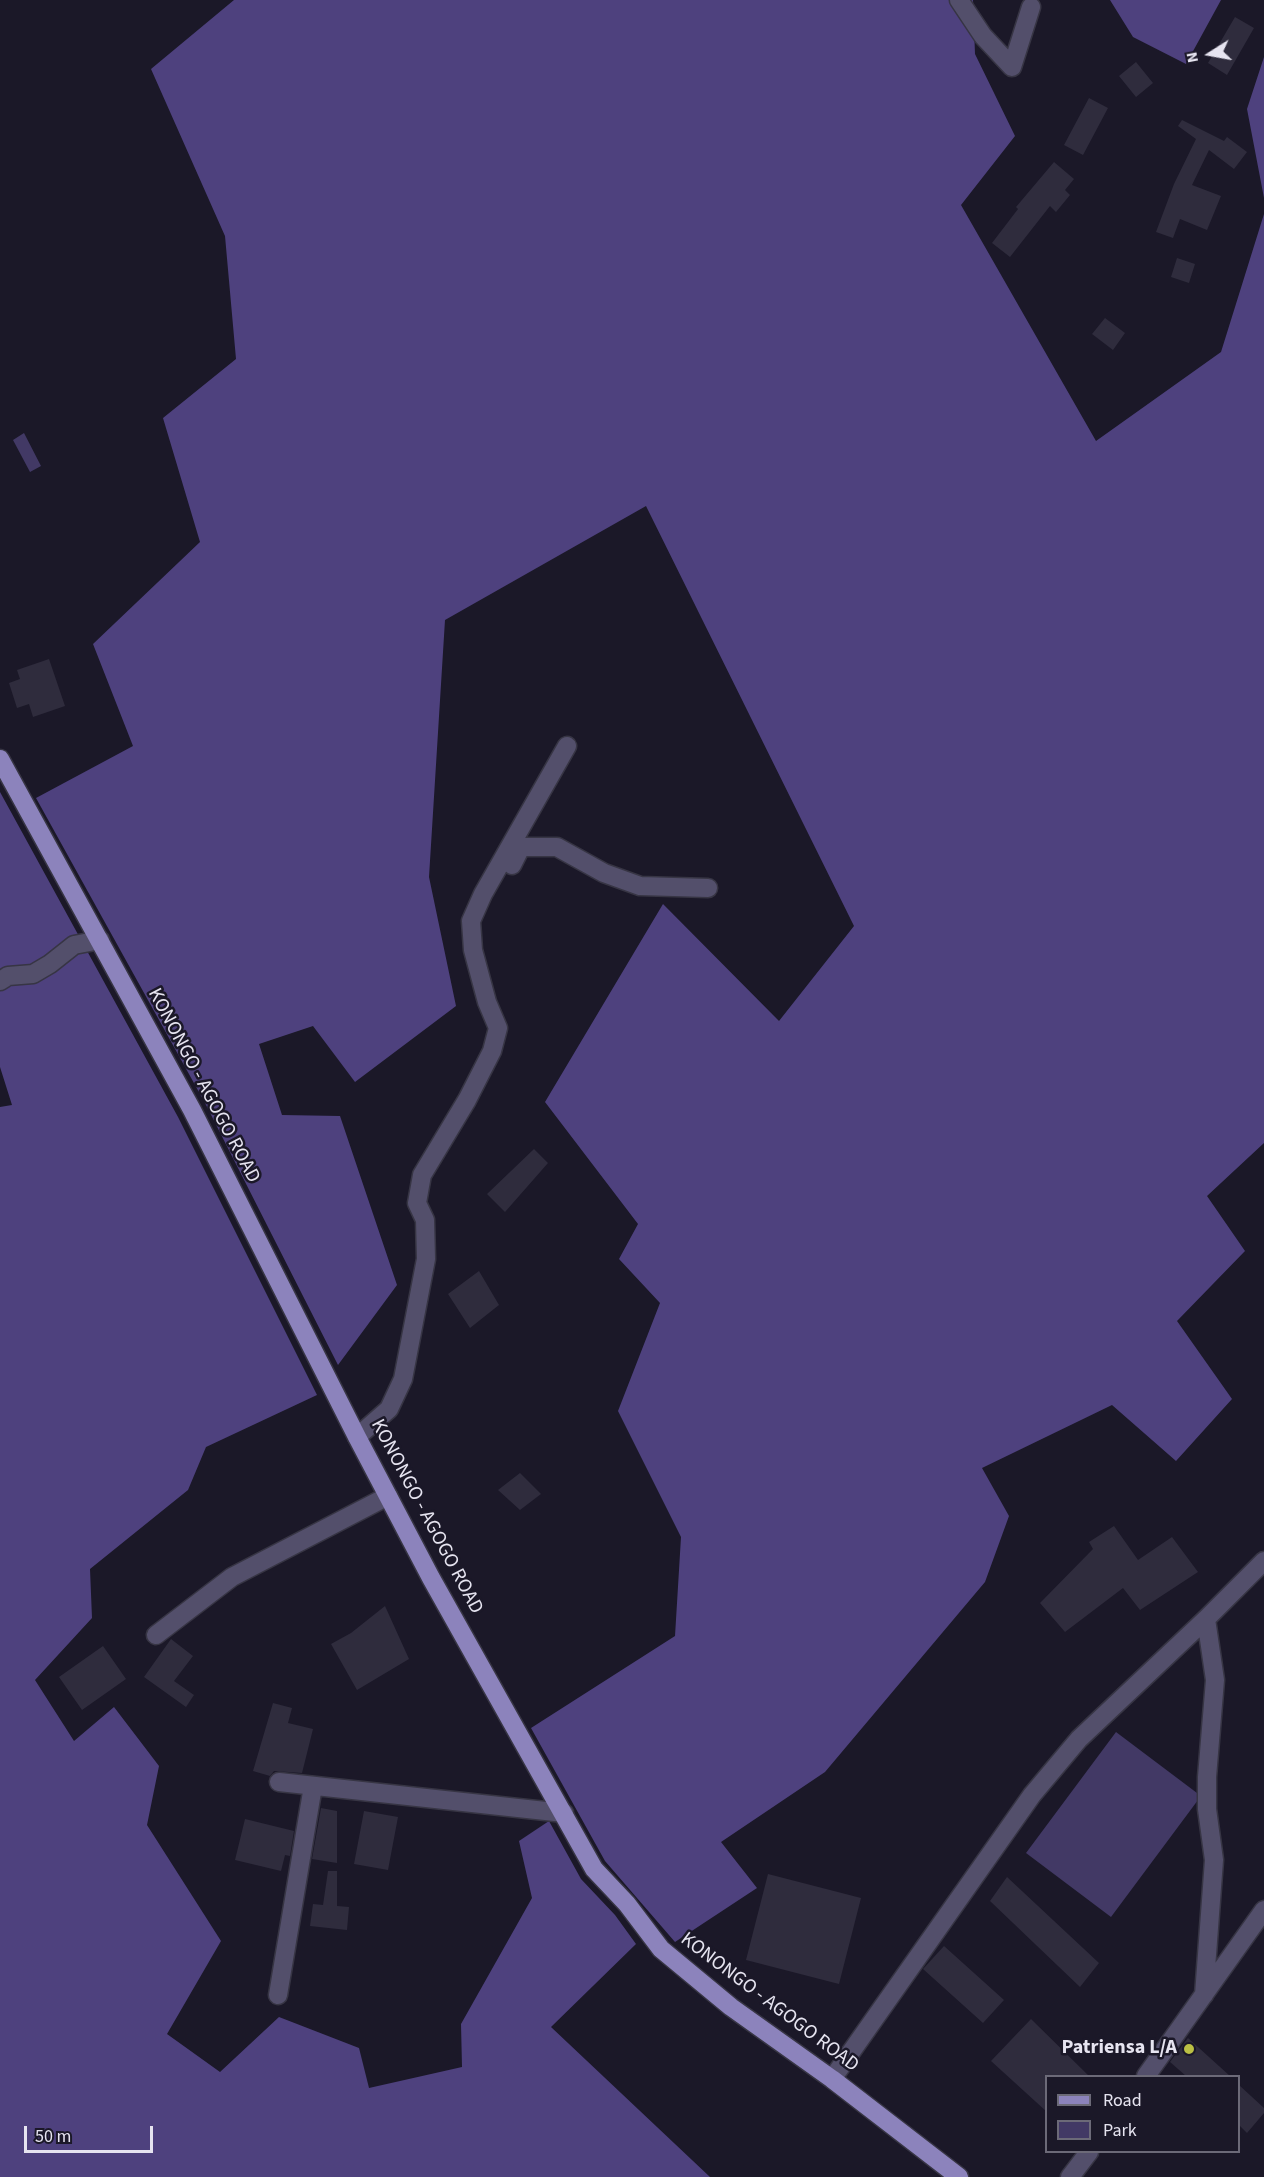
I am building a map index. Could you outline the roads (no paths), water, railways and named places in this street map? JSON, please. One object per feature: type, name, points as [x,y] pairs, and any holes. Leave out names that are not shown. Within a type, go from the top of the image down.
[{"type":"main road","name":"KONONGO - AGOGO ROAD","points":[[0,759],[192,1110],[431,1578],[594,1869],[627,1904],[661,1949],[730,2007],[832,2079],[959,2177]]},
{"type":"street","points":[[959,0],[983,36],[1012,67],[1031,7]]},
{"type":"street","points":[[357,1437],[389,1409],[403,1379],[426,1259],[425,1220],[417,1203],[422,1175],[477,1081],[492,1051],[498,1028],[473,950],[471,921],[483,894],[567,746]]},
{"type":"street","points":[[479,921],[521,847],[557,847],[604,873],[640,886],[708,888]]},
{"type":"street","points":[[0,981],[8,976],[33,974],[74,945],[100,940]]},
{"type":"street","points":[[156,1635],[232,1577],[388,1496]]},
{"type":"street","points":[[832,2079],[1032,1795],[1079,1739],[1264,1561]]},
{"type":"street","points":[[1204,1995],[1214,1860],[1207,1777],[1215,1680],[1206,1619]]},
{"type":"street","points":[[279,1782],[564,1813]]},
{"type":"street","points":[[278,1995],[313,1786]]},
{"type":"street","points":[[1147,2075],[1264,1910]]},
{"type":"street","points":[[1070,2177],[1088,2153]]},
{"type":"place","name":"Patriensa L/A","points":[[1189,2049]]}]
